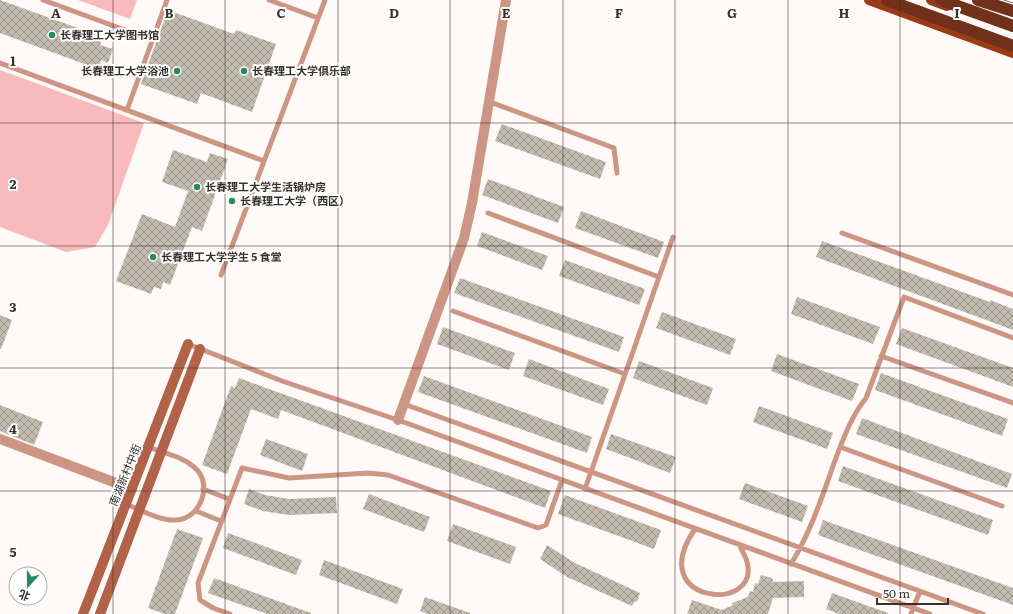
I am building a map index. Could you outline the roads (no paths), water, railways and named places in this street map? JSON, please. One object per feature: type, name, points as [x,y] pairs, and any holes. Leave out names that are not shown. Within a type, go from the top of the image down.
[{"type":"highway","points":[[887,0],[1013,46]]},
{"type":"highway","points":[[941,0],[1013,26]]},
{"type":"highway","points":[[978,0],[1013,11]]},
{"type":"main road","points":[[869,0],[1013,53]]},
{"type":"main road","points":[[931,0],[1013,31]]},
{"type":"street","points":[[398,420],[464,238],[490,102],[506,0]]},
{"type":"street","name":"南湖新村中街","points":[[83,614],[188,344]]},
{"type":"street","points":[[100,614],[200,349]]},
{"type":"street","points":[[0,439],[132,489]]},
{"type":"lane","points":[[43,0],[152,40]]},
{"type":"lane","points":[[127,110],[167,0]]},
{"type":"lane","points":[[270,0],[318,18]]},
{"type":"lane","points":[[221,275],[325,0]]},
{"type":"lane","points":[[0,63],[264,161]]},
{"type":"lane","points":[[490,102],[614,148],[617,172]]},
{"type":"lane","points":[[488,213],[659,277]]},
{"type":"lane","points":[[842,233],[1013,295]]},
{"type":"lane","points":[[585,489],[673,237]]},
{"type":"lane","points":[[791,564],[814,521],[840,447],[856,410],[866,398],[904,297],[1013,338]]},
{"type":"lane","points":[[453,311],[625,374]]},
{"type":"lane","points":[[188,344],[282,381],[398,420],[740,546],[930,614]]},
{"type":"lane","points":[[881,356],[1013,404]]},
{"type":"lane","points":[[404,404],[983,614]]},
{"type":"lane","points":[[126,504],[175,520],[190,517],[196,511],[201,502],[203,489],[202,480],[195,468],[182,459],[148,447]]},
{"type":"lane","points":[[840,447],[1002,506]]},
{"type":"lane","points":[[230,614],[213,608],[200,600],[198,583],[242,468],[289,478],[368,473],[388,475],[538,528],[546,525],[562,480]]},
{"type":"lane","points":[[203,489],[229,499]]},
{"type":"lane","points":[[196,511],[221,521]]},
{"type":"lane","points":[[695,529],[685,543],[681,558],[684,576],[693,590],[710,598],[719,599],[730,597],[740,590],[746,582],[748,573],[747,562],[740,546]]},
{"type":"lane","points":[[911,614],[920,591]]},
{"type":"tram line","points":[[1004,0],[1013,3]]},
{"type":"place","name":"长春理工大学图书馆","points":[[52,35]]},
{"type":"place","name":"长春理工大学浴池","points":[[177,71]]},
{"type":"place","name":"长春理工大学俱乐部","points":[[244,71]]},
{"type":"place","name":"长春理工大学生活锅炉房","points":[[197,187]]},
{"type":"place","name":"长春理工大学（西区）","points":[[232,201]]},
{"type":"place","name":"长春理工大学学生 5 食堂","points":[[153,257]]}]
